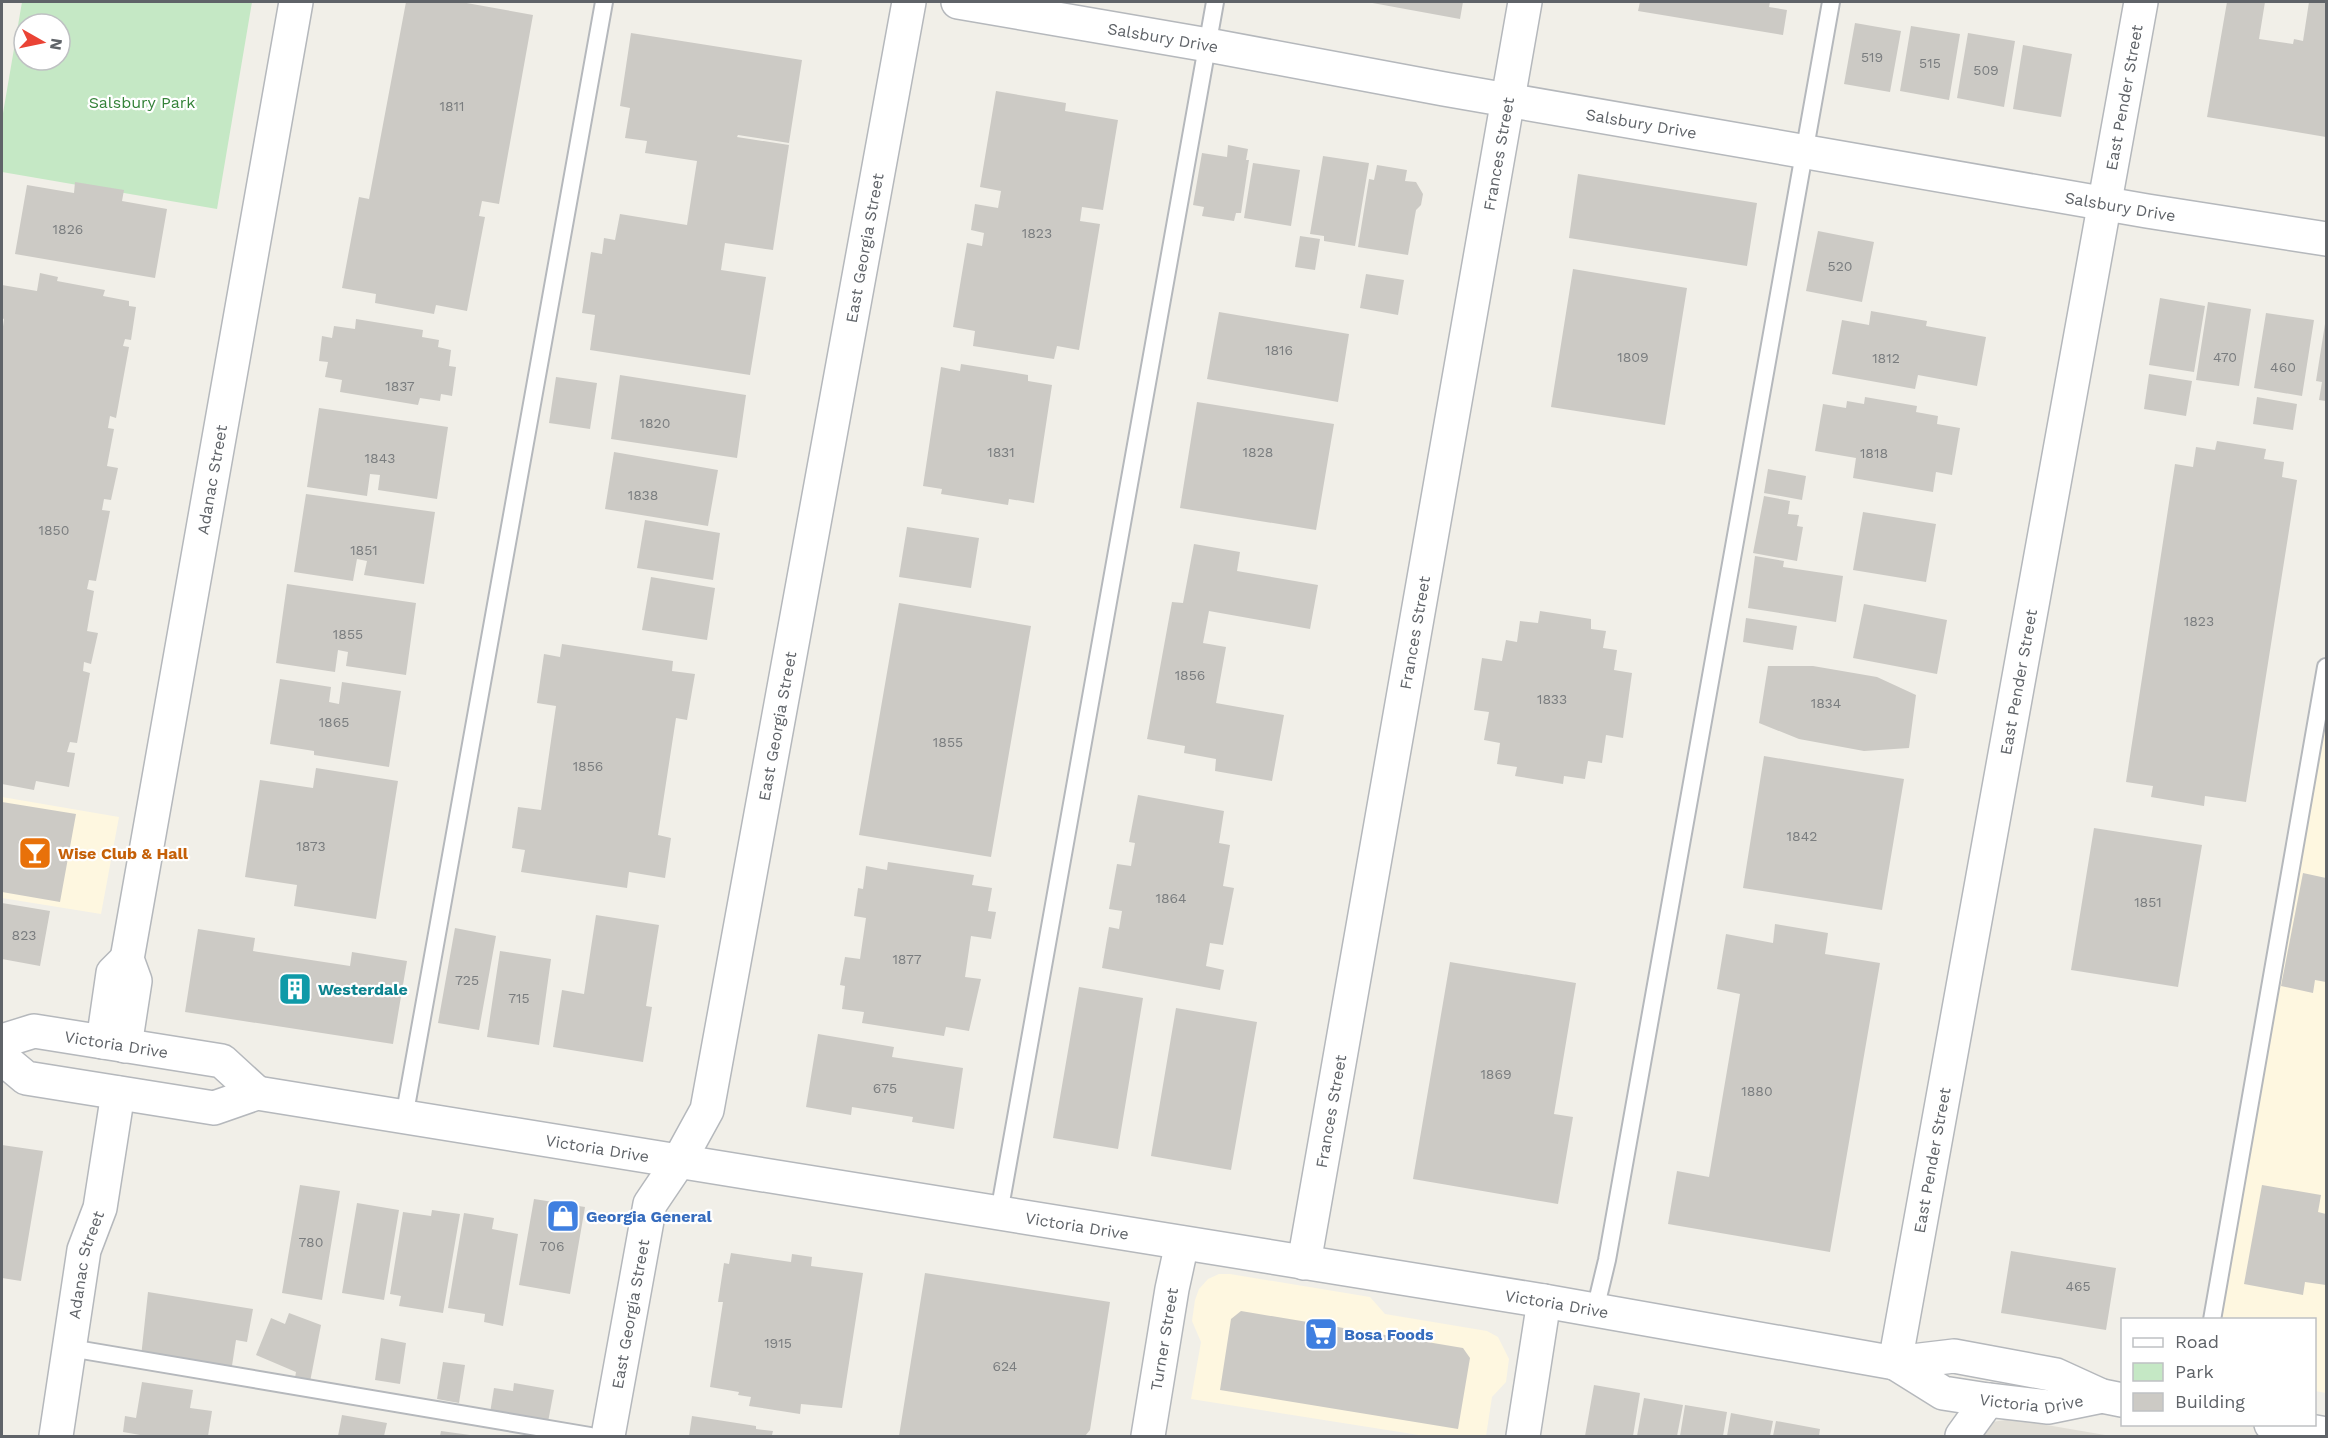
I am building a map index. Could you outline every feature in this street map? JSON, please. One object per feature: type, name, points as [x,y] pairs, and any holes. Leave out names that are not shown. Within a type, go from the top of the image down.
[{"type":"street","name":"Adanac Street","points":[[114,1044],[135,981],[127,959],[296,2]]},
{"type":"street","name":"East Georgia Street","points":[[608,1437],[650,1204],[679,1161],[707,1110],[909,2]]},
{"type":"street","name":"Salsbury Drive","points":[[958,2],[1507,100],[2326,239]]},
{"type":"street","name":"Frances Street","points":[[1304,1263],[1525,2]]},
{"type":"street","name":"East Pender Street","points":[[1895,1364],[2141,2]]},
{"type":"street","name":"Victoria Drive","points":[[2,1041],[34,1031],[222,1061],[257,1094]]},
{"type":"street","name":"Victoria Drive","points":[[2,1058],[26,1078],[214,1108],[257,1094],[1544,1301],[1895,1364],[1954,1356],[2056,1375],[2112,1398]]},
{"type":"street","name":"Adanac Street","points":[[56,1437],[84,1250],[100,1208],[118,1093]]},
{"type":"street","name":"Turner Street","points":[[1148,1437],[1172,1289],[1182,1243]]},
{"type":"street","points":[[1523,1437],[1544,1301]]},
{"type":"street","name":"Victoria Drive","points":[[1895,1364],[1943,1393],[2048,1407],[2112,1398]]},
{"type":"street","points":[[1962,1437],[1988,1400]]},
{"type":"street","points":[[2277,1426],[2326,1434]]},
{"type":"lane","points":[[404,1118],[604,2]]},
{"type":"lane","points":[[999,1213],[1215,2]]},
{"type":"lane","points":[[1595,1310],[1607,1260],[1831,2]]},
{"type":"lane","points":[[2212,1318],[2326,667]]},
{"type":"lane","points":[[70,1348],[590,1437]]},
{"type":"shaded area","points":[[2326,667],[2326,1393],[2316,1391],[2316,1318],[2212,1318]]},
{"type":"shaded area","points":[[2,797],[119,817],[101,914],[2,898]]},
{"type":"shaded area","points":[[1219,1274],[1370,1297],[1385,1314],[1487,1331],[1498,1337],[1509,1359],[1506,1382],[1492,1397],[1486,1436],[1425,1436],[1191,1399],[1201,1342],[1192,1321],[1195,1300],[1199,1289],[1208,1279]]},
{"type":"shaded area","points":[[2011,1419],[2111,1436],[1974,1436],[1986,1423]]},
{"type":"green space","name":"Salsbury Park","points":[[22,2],[252,2],[217,209],[2,172],[2,119],[12,60],[12,72],[72,72],[72,12],[20,12]]},
{"type":"building","points":[[406,2],[461,2],[533,15],[499,204],[482,201],[479,216],[485,217],[467,311],[436,305],[434,314],[375,303],[376,294],[342,288],[359,197],[369,199]]},
{"type":"building","points":[[1367,2],[1463,2],[1460,19]]},
{"type":"building","points":[[1640,2],[1770,2],[1769,7],[1787,10],[1783,35],[1638,11]]},
{"type":"building","points":[[2227,2],[2265,2],[2259,39],[2293,44],[2294,39],[2303,41],[2309,2],[2326,2],[2326,137],[2207,117]]},
{"type":"building","points":[[1855,23],[1901,31],[1890,92],[1844,84]]},
{"type":"building","points":[[1911,26],[1960,34],[1949,100],[1900,91]]},
{"type":"building","points":[[631,33],[802,60],[789,143],[738,135],[737,137],[789,145],[773,250],[725,243],[721,270],[766,277],[750,375],[590,350],[595,315],[582,313],[591,252],[602,254],[604,238],[615,240],[620,214],[687,225],[697,161],[645,153],[647,141],[625,138],[630,108],[620,106]]},
{"type":"building","points":[[1968,33],[2015,41],[2004,107],[1957,98]]},
{"type":"building","points":[[2023,45],[2072,54],[2061,117],[2013,109]]},
{"type":"building","points":[[996,91],[1066,103],[1065,111],[1118,120],[1103,210],[1082,207],[1080,221],[1100,224],[1079,350],[1057,346],[1054,359],[973,346],[975,331],[953,327],[967,243],[982,246],[984,233],[971,230],[975,204],[998,208],[1001,191],[980,187]]},
{"type":"building","points":[[1228,145],[1248,149],[1246,160],[1249,160],[1241,213],[1236,213],[1234,221],[1202,216],[1204,207],[1193,205],[1202,153],[1227,157]]},
{"type":"building","points":[[1323,156],[1369,163],[1355,246],[1324,241],[1324,236],[1310,234]]},
{"type":"building","points":[[1253,163],[1300,170],[1291,226],[1244,218]]},
{"type":"building","points":[[1377,165],[1407,170],[1405,181],[1416,182],[1423,194],[1421,205],[1416,210],[1408,255],[1358,247],[1369,179],[1374,180]]},
{"type":"building","points":[[1578,174],[1757,203],[1747,266],[1569,238]]},
{"type":"building","points":[[75,182],[124,190],[122,201],[167,209],[155,278],[15,254],[27,185],[74,193]]},
{"type":"building","points":[[1818,231],[1874,242],[1862,302],[1806,291]]},
{"type":"building","points":[[1300,236],[1320,239],[1315,270],[1295,267]]},
{"type":"building","points":[[1573,269],[1687,288],[1665,425],[1551,407]]},
{"type":"building","points":[[40,273],[58,277],[57,281],[105,290],[103,296],[129,301],[129,306],[136,307],[131,340],[125,339],[123,346],[129,347],[116,418],[110,416],[108,428],[114,429],[107,466],[118,468],[111,500],[104,499],[102,510],[110,511],[96,581],[89,580],[87,589],[94,591],[87,631],[98,633],[91,664],[84,662],[83,671],[90,673],[77,743],[70,742],[67,752],[75,753],[69,787],[36,781],[34,790],[2,784],[2,334],[4,319],[2,318],[2,285],[37,291]]},
{"type":"building","points":[[1366,274],[1404,280],[1398,315],[1360,308]]},
{"type":"building","points":[[2160,298],[2205,306],[2194,372],[2149,365]]},
{"type":"building","points":[[2208,302],[2251,309],[2239,386],[2196,380]]},
{"type":"building","points":[[1871,311],[1927,321],[1926,326],[1986,337],[1977,386],[1918,375],[1915,389],[1832,374],[1842,320],[1869,325]]},
{"type":"building","points":[[1219,312],[1349,334],[1338,402],[1207,379]]},
{"type":"building","points":[[2266,313],[2314,320],[2302,396],[2254,388]]},
{"type":"building","points":[[356,319],[423,330],[422,337],[439,340],[438,347],[451,350],[449,366],[456,367],[452,396],[441,394],[440,401],[420,398],[418,405],[340,392],[342,380],[325,377],[328,362],[319,361],[322,336],[332,338],[334,326],[355,329]]},
{"type":"building","points":[[2325,324],[2326,401],[2319,400],[2322,382],[2316,381]]},
{"type":"building","points":[[961,364],[1028,375],[1028,381],[1052,385],[1034,503],[1009,499],[1008,505],[941,494],[942,489],[923,486],[941,367],[960,371]]},
{"type":"building","points":[[2149,374],[2192,381],[2186,416],[2144,409]]},
{"type":"building","points":[[620,375],[746,395],[737,458],[611,439]]},
{"type":"building","points":[[556,377],[597,383],[590,429],[549,423]]},
{"type":"building","points":[[1865,397],[1917,406],[1916,412],[1938,416],[1937,424],[1960,428],[1952,475],[1936,472],[1933,492],[1853,478],[1856,458],[1815,451],[1823,404],[1846,408],[1847,401],[1864,404]]},
{"type":"building","points":[[2257,397],[2297,404],[2293,430],[2253,424]]},
{"type":"building","points":[[1197,402],[1334,424],[1316,530],[1180,508]]},
{"type":"building","points":[[319,408],[448,427],[437,499],[378,490],[380,475],[370,474],[367,496],[307,487]]},
{"type":"building","points":[[2217,441],[2266,449],[2264,459],[2284,462],[2282,477],[2297,480],[2246,802],[2205,796],[2204,806],[2151,797],[2153,786],[2126,782],[2175,464],[2193,467],[2196,447],[2215,450]]},
{"type":"building","points":[[614,452],[718,470],[708,526],[605,509]]},
{"type":"building","points":[[1768,469],[1806,476],[1802,500],[1764,493]]},
{"type":"building","points":[[306,494],[435,512],[424,584],[364,575],[367,561],[357,559],[353,581],[294,572]]},
{"type":"building","points":[[1764,496],[1790,501],[1788,514],[1799,515],[1797,526],[1803,527],[1797,561],[1753,553]]},
{"type":"building","points":[[1863,512],[1936,524],[1926,582],[1853,570]]},
{"type":"building","points":[[645,520],[720,533],[713,580],[637,568]]},
{"type":"building","points":[[907,527],[979,538],[971,588],[899,577]]},
{"type":"building","points":[[1194,544],[1240,552],[1237,571],[1318,585],[1310,629],[1209,611],[1203,643],[1226,647],[1216,703],[1284,715],[1272,781],[1215,771],[1216,759],[1184,753],[1185,746],[1147,739],[1172,602],[1183,603]]},
{"type":"building","points":[[1755,556],[1784,561],[1783,567],[1843,576],[1836,622],[1748,608]]},
{"type":"building","points":[[651,577],[715,588],[707,640],[642,630]]},
{"type":"building","points":[[287,584],[416,603],[406,675],[346,666],[348,652],[338,650],[335,672],[276,663]]},
{"type":"building","points":[[899,603],[1031,626],[991,857],[859,835]]},
{"type":"building","points":[[1864,604],[1947,620],[1937,674],[1853,658]]},
{"type":"building","points":[[1540,611],[1591,619],[1591,629],[1606,631],[1603,648],[1617,650],[1614,670],[1632,673],[1623,738],[1606,735],[1602,763],[1588,761],[1585,779],[1564,776],[1563,784],[1515,776],[1517,767],[1497,764],[1500,743],[1484,740],[1489,712],[1474,710],[1482,658],[1502,661],[1506,640],[1517,642],[1520,621],[1538,623]]},
{"type":"building","points":[[1746,618],[1797,626],[1793,650],[1743,642]]},
{"type":"building","points":[[562,644],[673,661],[672,671],[695,674],[687,720],[676,718],[658,835],[671,838],[665,878],[629,872],[627,888],[521,872],[525,850],[512,848],[518,807],[541,810],[556,706],[537,703],[544,654],[560,657]]},
{"type":"building","points":[[1768,666],[1813,666],[1877,677],[1916,695],[1909,748],[1864,751],[1799,739],[1759,723]]},
{"type":"building","points":[[280,679],[331,687],[329,702],[339,704],[342,682],[401,691],[389,767],[314,755],[314,751],[270,744]]},
{"type":"building","points":[[1764,756],[1904,779],[1882,910],[1743,888]]},
{"type":"building","points":[[316,768],[398,781],[376,919],[294,906],[297,885],[245,877],[260,780],[313,788]]},
{"type":"building","points":[[1138,795],[1224,811],[1219,843],[1230,845],[1223,886],[1234,888],[1223,945],[1210,943],[1206,966],[1224,970],[1220,990],[1102,968],[1109,927],[1119,929],[1122,911],[1109,909],[1117,864],[1131,866],[1135,843],[1129,842]]},
{"type":"building","name":"Wise Club & Hall","points":[[2,802],[76,814],[60,902],[2,892]]},
{"type":"building","points":[[2094,828],[2202,845],[2178,987],[2071,970]]},
{"type":"building","points":[[888,862],[974,875],[972,885],[992,888],[988,911],[996,912],[991,939],[971,936],[965,977],[981,979],[969,1031],[946,1027],[944,1036],[862,1023],[864,1012],[842,1009],[845,986],[840,985],[845,957],[860,959],[866,918],[854,916],[858,888],[863,889],[866,866],[887,870]]},
{"type":"building","points":[[2303,873],[2326,878],[2326,982],[2315,980],[2313,993],[2281,986]]},
{"type":"building","points":[[2,903],[50,911],[40,966],[2,959]]},
{"type":"building","points":[[596,915],[659,925],[646,1006],[652,1007],[643,1062],[553,1047],[562,990],[584,994]]},
{"type":"building","points":[[1775,924],[1828,933],[1825,954],[1880,963],[1830,1252],[1668,1224],[1677,1171],[1709,1177],[1740,994],[1717,989],[1726,934],[1773,943]]},
{"type":"building","points":[[455,928],[496,936],[479,1030],[438,1023]]},
{"type":"building","name":"Westerdale","points":[[198,929],[255,938],[253,951],[350,966],[352,952],[407,961],[393,1044],[185,1012]]},
{"type":"building","points":[[500,951],[551,959],[539,1045],[487,1037]]},
{"type":"building","points":[[1450,962],[1576,983],[1554,1114],[1573,1117],[1558,1204],[1413,1179]]},
{"type":"building","points":[[1079,987],[1143,998],[1118,1149],[1053,1138]]},
{"type":"building","points":[[1176,1008],[1257,1022],[1231,1170],[1151,1156]]},
{"type":"building","points":[[818,1034],[894,1047],[892,1057],[963,1068],[954,1129],[912,1122],[913,1117],[852,1107],[851,1115],[806,1107]]},
{"type":"building","points":[[2,1145],[43,1151],[21,1281],[2,1278]]},
{"type":"building","points":[[300,1185],[340,1191],[322,1300],[282,1293]]},
{"type":"building","points":[[2262,1185],[2321,1195],[2318,1212],[2326,1214],[2326,1285],[2305,1282],[2303,1295],[2244,1284]]},
{"type":"building","points":[[534,1199],[585,1207],[570,1294],[519,1285]]},
{"type":"building","points":[[357,1203],[399,1210],[384,1300],[342,1293]]},
{"type":"building","points":[[432,1210],[460,1214],[443,1313],[399,1306],[401,1296],[390,1294],[403,1212],[431,1216]]},
{"type":"building","points":[[464,1213],[494,1218],[492,1229],[518,1234],[503,1326],[484,1322],[485,1314],[448,1308]]},
{"type":"building","points":[[2011,1251],[2116,1268],[2106,1330],[2001,1313]]},
{"type":"building","points":[[731,1253],[791,1262],[792,1254],[812,1257],[811,1266],[863,1273],[842,1408],[801,1404],[800,1414],[749,1406],[751,1397],[738,1395],[739,1392],[710,1387],[723,1302],[718,1302],[724,1263],[729,1264]]},
{"type":"building","points":[[925,1273],[1110,1302],[1090,1430],[1085,1436],[899,1436]]},
{"type":"building","points":[[148,1292],[253,1309],[247,1342],[236,1340],[231,1372],[141,1357]]},
{"type":"building","points":[[1241,1311],[1463,1348],[1470,1358],[1458,1429],[1220,1390],[1231,1319]]},
{"type":"building","points":[[289,1313],[321,1325],[309,1387],[294,1384],[296,1372],[256,1355],[271,1318],[285,1324]]},
{"type":"building","points":[[381,1338],[406,1343],[400,1384],[375,1380]]},
{"type":"building","points":[[443,1362],[465,1365],[459,1403],[437,1399]]},
{"type":"building","points":[[142,1382],[193,1390],[190,1408],[212,1411],[208,1436],[146,1436],[123,1432],[125,1416],[136,1418]]},
{"type":"building","points":[[514,1383],[554,1390],[548,1422],[490,1413],[494,1388],[513,1391]]},
{"type":"building","points":[[1594,1385],[1640,1393],[1633,1436],[1585,1436]]},
{"type":"building","points":[[1644,1398],[1683,1405],[1677,1436],[1637,1436]]},
{"type":"building","points":[[1685,1405],[1727,1412],[1723,1436],[1680,1436]]},
{"type":"building","points":[[1731,1413],[1773,1421],[1770,1436],[1727,1436]]},
{"type":"building","points":[[342,1415],[387,1423],[384,1436],[338,1436]]},
{"type":"building","points":[[692,1416],[756,1426],[756,1429],[773,1431],[772,1435],[777,1436],[689,1436]]},
{"type":"building","points":[[1776,1421],[1820,1429],[1819,1436],[1773,1436]]},
{"type":"building","points":[[441,1431],[470,1435],[440,1436]]},
{"type":"place","name":"Wise Club & Hall","points":[[35,853]]},
{"type":"place","name":"Westerdale","points":[[295,989]]},
{"type":"place","name":"Georgia General","points":[[563,1216]]},
{"type":"place","name":"Bosa Foods","points":[[1321,1334]]}]
